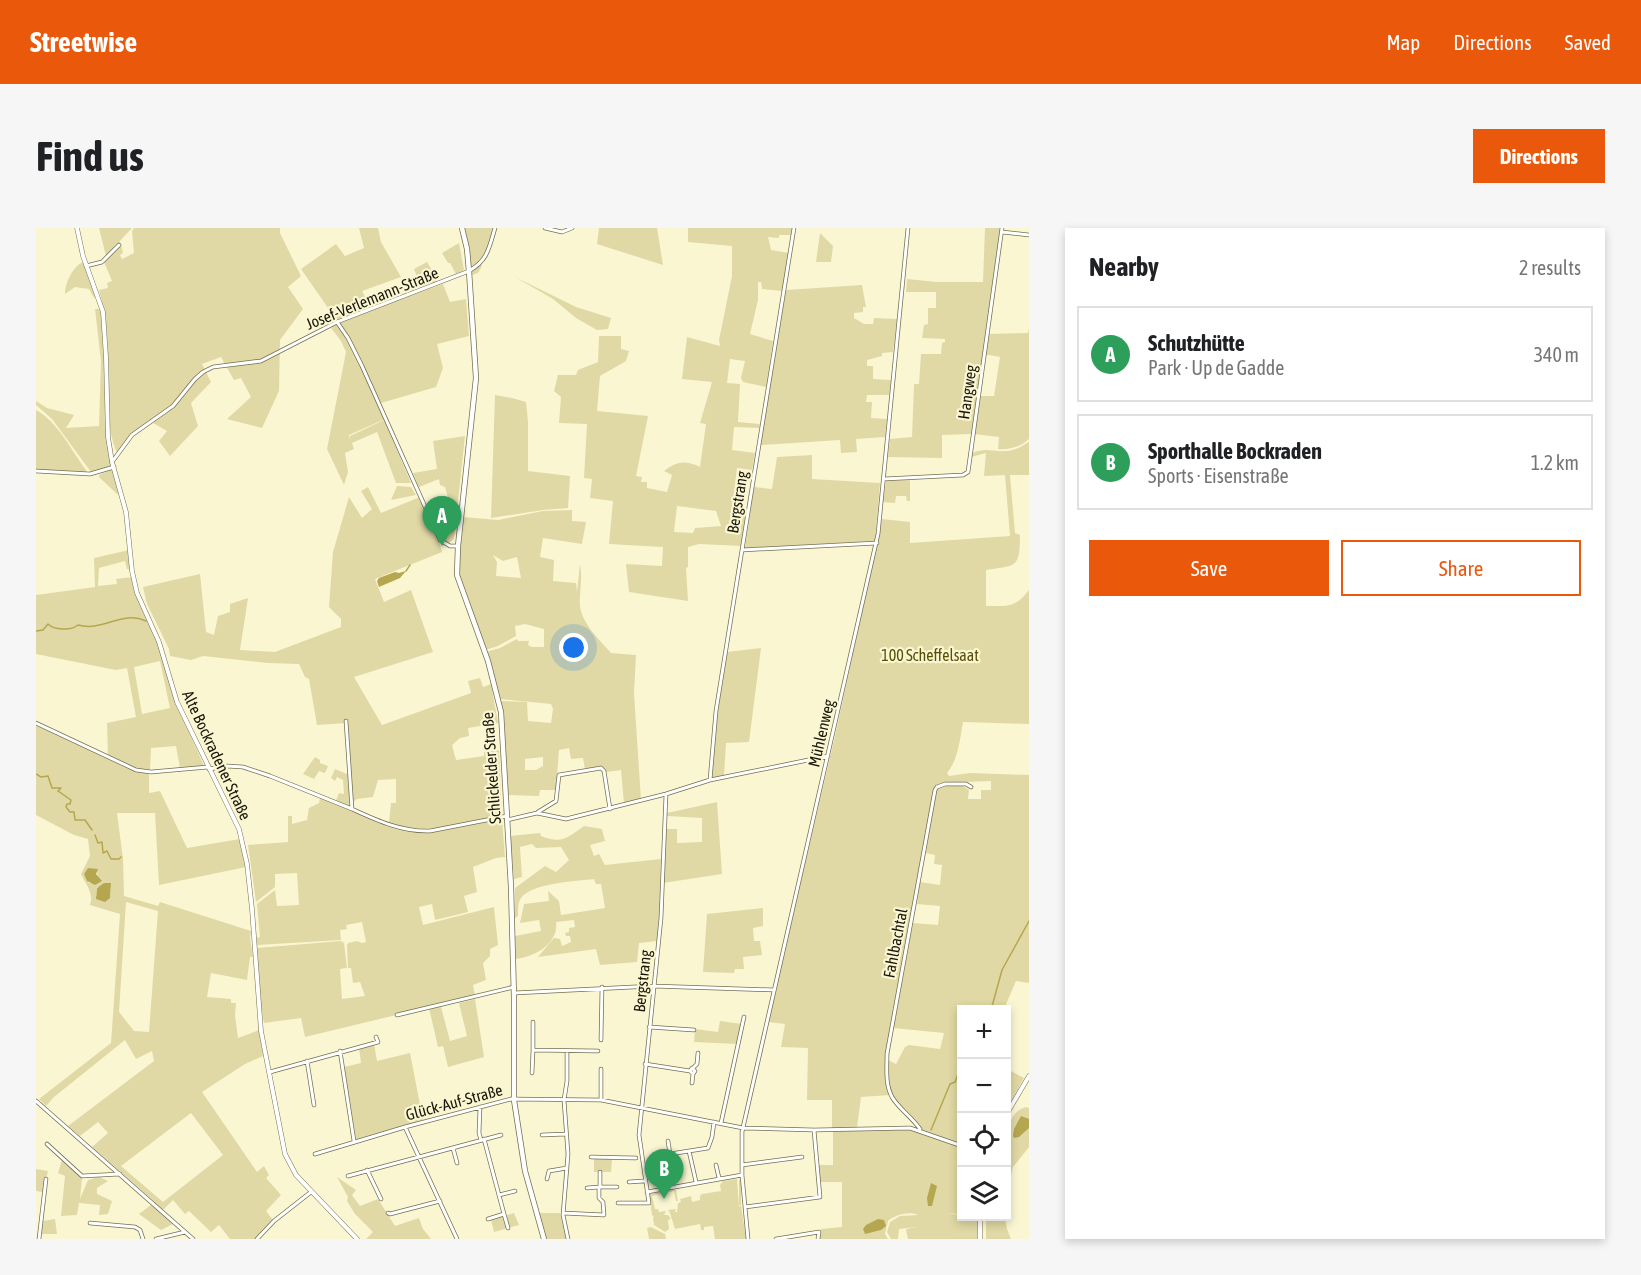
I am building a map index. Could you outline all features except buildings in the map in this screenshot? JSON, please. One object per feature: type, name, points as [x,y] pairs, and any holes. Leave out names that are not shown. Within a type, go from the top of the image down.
[{"type":"main road","name":"Schlickelder Straße","points":[[462,228],[467,249],[476,378],[457,565],[459,583],[488,661],[498,698],[507,818],[514,990],[514,1100],[525,1171],[544,1239]]},
{"type":"street","name":"Alte Bockradener Straße","points":[[78,228],[86,266],[100,301],[105,325],[108,437],[126,512],[132,571],[137,593],[159,642],[177,702],[239,829],[242,841],[252,909],[259,1012],[285,1154],[291,1166],[311,1192],[357,1239]]},
{"type":"street","points":[[469,271],[485,258],[495,228]]},
{"type":"street","points":[[545,228],[562,232],[572,228]]},
{"type":"street","name":"Bergstrang","points":[[710,780],[713,732],[794,228]]},
{"type":"street","name":"Mühlenweg","points":[[748,1239],[742,1175],[743,1128],[877,543],[909,228]]},
{"type":"street","name":"Hangweg","points":[[884,479],[963,475],[968,472],[1002,230],[1029,234]]},
{"type":"street","points":[[86,266],[102,262],[119,245]]},
{"type":"street","name":"Josef-Verlemann-Straße","points":[[113,465],[132,435],[173,406],[203,372],[213,367],[261,361],[337,322],[469,271]]},
{"type":"street","points":[[337,322],[362,366],[440,540],[450,546],[458,546]]},
{"type":"street","points":[[36,471],[90,474],[113,465]]},
{"type":"street","points":[[742,550],[877,543]]},
{"type":"street","points":[[346,721],[352,809]]},
{"type":"street","points":[[36,723],[136,770],[151,772],[227,766],[243,767],[384,823],[418,831],[537,813],[567,819],[666,794],[710,780],[828,756]]},
{"type":"street","points":[[537,813],[556,801],[559,775],[601,768],[604,771],[610,809]]},
{"type":"street","name":"Fahlbachtal","points":[[920,1130],[915,1121],[892,1097],[887,1083],[887,1054],[935,790],[945,784],[966,784],[971,787]]},
{"type":"street","name":"Bergstrang","points":[[647,1192],[640,1154],[640,1108],[661,918],[666,794]]},
{"type":"street","points":[[398,1015],[514,990],[653,986],[774,990]]},
{"type":"street","points":[[601,1040],[602,987]]},
{"type":"street","points":[[721,1123],[744,1017]]},
{"type":"street","points":[[532,1073],[533,1022]]},
{"type":"street","points":[[649,1027],[694,1030]]},
{"type":"street","points":[[270,1072],[378,1042],[376,1037]]},
{"type":"street","points":[[533,1050],[598,1051]]},
{"type":"street","points":[[340,1051],[354,1142]]},
{"type":"street","points":[[567,1051],[567,1081],[564,1100],[567,1168],[563,1213],[568,1239]]},
{"type":"street","points":[[692,1083],[692,1071],[697,1064],[698,1053]]},
{"type":"street","points":[[307,1061],[314,1105]]},
{"type":"street","points":[[645,1064],[692,1071]]},
{"type":"street","points":[[601,1069],[601,1100]]},
{"type":"street","points":[[1007,1113],[1029,1076]]},
{"type":"street","name":"Glück-Auf-Straße","points":[[315,1154],[405,1127],[514,1100],[601,1100],[743,1128],[814,1130],[910,1128],[920,1130]]},
{"type":"street","points":[[36,1101],[193,1239]]},
{"type":"street","points":[[480,1107],[479,1132],[508,1228]]},
{"type":"street","points":[[668,1141],[670,1154],[708,1148],[714,1122]]},
{"type":"street","points":[[405,1127],[457,1239]]},
{"type":"street","points":[[745,1207],[820,1197],[814,1130]]},
{"type":"street","points":[[920,1130],[957,1144]]},
{"type":"street","points":[[542,1135],[566,1134]]},
{"type":"street","points":[[348,1176],[501,1135]]},
{"type":"street","points":[[47,1144],[82,1176],[121,1174]]},
{"type":"street","points":[[453,1148],[457,1163]]},
{"type":"street","points":[[689,1151],[696,1182]]},
{"type":"street","points":[[636,1158],[640,1154]]},
{"type":"street","points":[[591,1157],[636,1158],[641,1161]]},
{"type":"street","points":[[742,1165],[802,1157]]},
{"type":"street","points":[[716,1165],[719,1179]]},
{"type":"street","points":[[548,1179],[549,1171],[567,1168]]},
{"type":"street","points":[[367,1170],[381,1199]]},
{"type":"street","points":[[563,1213],[604,1215],[603,1202],[599,1198],[600,1172]]},
{"type":"street","points":[[618,1203],[648,1203],[647,1192],[742,1175]]},
{"type":"street","points":[[39,1239],[46,1179]]},
{"type":"street","points":[[629,1182],[644,1181]]},
{"type":"street","points":[[587,1188],[617,1187]]},
{"type":"street","points":[[499,1195],[515,1191]]},
{"type":"street","points":[[258,1239],[274,1221],[311,1192]]},
{"type":"street","points":[[388,1213],[390,1215],[440,1201]]},
{"type":"street","points":[[36,1213],[41,1214]]},
{"type":"street","points":[[488,1219],[504,1214]]},
{"type":"street","points":[[980,1221],[980,1239]]},
{"type":"street","points":[[90,1223],[135,1227],[140,1230],[143,1239]]},
{"type":"street","points":[[156,1239],[185,1232]]},
{"type":"street","points":[[776,1239],[819,1232],[818,1239]]},
{"type":"green space","points":[[99,228],[132,228],[106,256]]},
{"type":"green space","points":[[134,228],[280,228],[280,233],[301,276],[288,287],[303,309],[280,340],[279,391],[262,428],[227,419],[251,397],[241,378],[234,380],[221,357],[202,364],[211,382],[191,403],[198,426],[170,456],[159,441],[167,431],[153,423],[174,407],[132,434],[118,455],[112,439],[110,424],[105,315],[99,290],[108,288],[107,283],[112,281],[104,262],[121,245],[122,259],[134,253],[132,231]]},
{"type":"green space","points":[[359,228],[378,228],[381,242],[401,277],[362,291],[368,302],[379,306],[339,321],[301,269],[336,244],[345,256],[364,248]]},
{"type":"green space","points":[[463,228],[497,228],[490,239],[482,266],[478,273],[472,275]]},
{"type":"green space","points":[[599,228],[657,228],[663,265],[597,244]]},
{"type":"green space","points":[[688,228],[792,228],[791,235],[779,235],[779,238],[768,237],[771,250],[789,253],[782,291],[762,289],[761,282],[758,282],[758,300],[750,334],[773,341],[766,387],[743,382],[741,378],[745,361],[730,359],[727,383],[740,384],[738,422],[760,424],[759,428],[734,427],[732,450],[755,453],[752,470],[737,468],[732,510],[743,512],[746,515],[742,546],[699,544],[688,547],[688,567],[686,568],[688,601],[629,592],[626,564],[662,566],[663,547],[609,544],[613,501],[590,498],[592,479],[584,478],[587,424],[559,423],[561,397],[554,391],[558,375],[576,375],[578,370],[598,362],[599,336],[621,336],[621,349],[629,351],[626,361],[600,376],[597,411],[648,416],[636,476],[642,477],[641,482],[647,482],[647,488],[667,492],[672,475],[664,471],[673,465],[682,463],[700,467],[706,424],[700,423],[712,382],[682,379],[687,337],[720,346],[719,340],[732,276],[732,246],[688,242]],"holes":[[[677,506],[716,511],[721,526],[695,528],[693,533],[674,532]]]},
{"type":"green space","points":[[985,228],[1002,228],[987,334],[1028,333],[1029,327],[1029,439],[1015,447],[998,449],[999,437],[974,434],[980,396],[994,396],[1000,357],[984,354],[972,434],[942,435],[942,458],[888,457],[890,439],[912,437],[914,384],[919,384],[921,354],[941,354],[942,343],[945,342],[945,339],[922,338],[924,325],[928,324],[928,308],[936,308],[936,292],[906,292],[907,279],[937,282],[983,282]]},
{"type":"green space","points":[[820,233],[833,246],[831,262],[816,262]]},
{"type":"green space","points":[[459,243],[464,270],[456,274],[442,253]]},
{"type":"green space","points":[[83,262],[96,296],[94,298],[89,289],[75,287],[65,294],[70,275]]},
{"type":"green space","points":[[427,262],[439,282],[422,290],[414,269]]},
{"type":"green space","points":[[515,277],[576,307],[611,318],[608,329],[597,330],[576,318],[553,299]]},
{"type":"green space","points":[[443,284],[450,302],[466,299],[469,336],[437,344],[443,368],[436,387],[381,403],[339,322]]},
{"type":"green space","points":[[862,285],[866,307],[863,307],[863,312],[854,313],[854,318],[864,324],[873,324],[874,318],[897,319],[893,352],[882,353],[882,356],[867,360],[867,366],[873,366],[873,379],[891,380],[889,395],[867,395],[866,402],[872,402],[871,418],[887,419],[885,437],[856,439],[857,452],[841,453],[840,440],[760,445],[786,290]]},
{"type":"green space","points":[[95,309],[100,309],[103,325],[106,432],[112,466],[91,472],[52,419],[36,405],[36,401],[47,408],[74,415],[66,428],[99,426],[101,361]]},
{"type":"green space","points":[[338,325],[353,350],[385,419],[349,435],[350,440],[350,436],[384,420],[411,483],[396,483],[377,432],[352,443],[354,449],[345,453],[348,472],[344,485],[327,449],[346,352],[331,328]]},
{"type":"green space","points":[[495,395],[526,402],[528,471],[570,476],[568,508],[491,518]]},
{"type":"green space","points":[[36,410],[51,421],[64,437],[86,473],[36,469]]},
{"type":"green space","points":[[465,436],[454,539],[448,544],[441,540],[433,520],[449,513],[449,501],[445,487],[440,485],[439,479],[419,487],[413,473],[437,469],[433,441]]},
{"type":"green space","name":"100 Scheffelsaat","points":[[1029,442],[1029,475],[1010,475],[1015,533],[1020,535],[1019,555],[1014,564],[1010,566],[986,570],[986,606],[1011,605],[1029,590],[1029,724],[963,722],[956,756],[947,773],[949,776],[970,773],[1029,775],[1029,983],[1016,981],[1006,1005],[957,1005],[957,1214],[948,1213],[957,1215],[957,1221],[978,1221],[977,1239],[908,1239],[906,1229],[917,1227],[899,1229],[898,1239],[891,1239],[887,1232],[890,1222],[900,1216],[918,1215],[907,1213],[888,1221],[885,1234],[888,1239],[819,1239],[821,1229],[842,1227],[842,1182],[819,1182],[817,1165],[833,1165],[833,1131],[906,1129],[945,1139],[921,1130],[893,1096],[888,1084],[888,1060],[896,1064],[905,1047],[909,1045],[940,1049],[944,1033],[893,1028],[913,923],[938,925],[940,906],[917,904],[920,882],[940,885],[942,865],[934,864],[935,855],[926,853],[934,801],[932,801],[887,1054],[887,1084],[891,1095],[861,1097],[857,1128],[832,1128],[832,1100],[807,1100],[808,1048],[781,1047],[785,1024],[768,1022],[836,732],[882,519],[910,522],[910,543],[1010,536],[1005,475],[984,476],[986,453],[971,457],[972,453],[977,451],[1009,451]],"holes":[[[991,781],[991,790],[981,790],[981,799],[968,799],[969,790],[963,786],[963,782]]]},
{"type":"green space","points":[[812,455],[812,479],[880,483],[875,541],[745,548],[754,487],[772,489],[777,457]]},
{"type":"green space","points":[[110,470],[114,471],[120,494],[117,494],[99,477]]},
{"type":"green space","points":[[910,480],[910,501],[907,501],[906,496],[896,496],[895,503],[883,502],[886,481]]},
{"type":"green space","points":[[397,486],[411,487],[416,495],[391,500]]},
{"type":"green space","points":[[368,487],[381,513],[420,497],[442,552],[375,579],[384,602],[411,590],[433,652],[354,677],[382,725],[471,693],[468,681],[480,678],[483,687],[491,684],[498,723],[468,728],[469,736],[460,738],[452,745],[456,760],[484,756],[484,752],[499,750],[502,816],[460,825],[431,828],[403,827],[389,823],[391,803],[396,803],[396,779],[378,780],[373,797],[357,799],[353,802],[347,723],[317,725],[309,679],[305,677],[299,664],[203,656],[191,660],[170,656],[169,649],[147,604],[143,587],[200,574],[206,632],[214,635],[218,616],[230,612],[230,604],[248,598],[240,650],[275,652],[341,627],[341,619],[329,607],[333,552],[349,497],[362,518],[372,509],[361,491]]},
{"type":"green space","points":[[572,510],[572,521],[586,522],[582,544],[543,538],[540,557],[554,560],[553,581],[576,583],[577,592],[580,564],[580,606],[584,619],[611,653],[636,655],[634,693],[641,800],[624,804],[621,770],[606,772],[601,767],[585,769],[583,758],[571,759],[569,748],[559,750],[556,790],[540,790],[539,796],[508,795],[500,701],[527,702],[528,721],[551,723],[553,709],[551,704],[500,699],[486,652],[517,639],[518,641],[529,641],[528,645],[532,647],[544,647],[544,629],[525,624],[515,626],[516,636],[485,650],[459,575],[463,517],[498,520],[543,511]],"holes":[[[493,555],[503,561],[517,557],[521,578],[496,576],[497,562]],[[543,757],[543,766],[536,770],[525,770],[525,759]]]},
{"type":"green space","points":[[129,550],[130,569],[127,569],[125,561],[99,568],[98,586],[117,584],[116,579],[132,577],[158,642],[176,703],[204,766],[180,768],[176,746],[151,748],[150,771],[136,769],[108,757],[107,723],[136,717],[127,668],[116,670],[36,654],[36,595],[95,587],[94,558]],"holes":[[[160,661],[170,708],[142,714],[134,667]]]},
{"type":"green space","points":[[761,648],[749,742],[726,743],[724,776],[711,778],[715,731],[727,652]]},
{"type":"green space","points":[[36,724],[126,768],[149,774],[149,793],[160,791],[187,848],[240,839],[246,867],[159,885],[155,813],[117,813],[123,859],[124,896],[158,906],[160,902],[251,931],[253,957],[250,957],[247,980],[211,973],[207,997],[231,999],[231,1003],[236,1003],[238,1038],[259,1030],[263,1056],[245,1064],[202,1092],[257,1172],[264,1166],[269,1175],[266,1178],[281,1195],[266,1211],[273,1220],[255,1239],[230,1239],[219,1225],[211,1232],[189,1211],[185,1214],[173,1200],[161,1212],[173,1224],[161,1230],[139,1214],[155,1202],[92,1147],[108,1133],[98,1122],[80,1136],[68,1126],[154,1061],[152,1051],[136,1059],[125,1040],[46,1106],[39,1099],[111,1043],[120,914],[90,905],[90,893],[81,874],[90,856],[88,839],[74,835],[36,815]],"holes":[[[90,868],[97,872],[101,880],[98,883],[89,883],[84,874]],[[111,885],[110,898],[96,896],[97,887]],[[126,902],[158,911],[149,1032],[134,1031],[119,1012]],[[191,1113],[223,1155],[163,1202],[121,1166]]]},
{"type":"green space","points":[[315,757],[320,760],[320,763],[328,766],[325,773],[319,771],[314,779],[303,774]]},
{"type":"green space","points":[[335,769],[349,775],[349,809],[394,829],[420,833],[502,820],[505,857],[473,867],[477,892],[464,896],[468,912],[435,920],[432,904],[419,907],[423,925],[494,907],[498,945],[490,949],[490,956],[483,963],[486,980],[473,985],[475,996],[305,1037],[301,1018],[264,1023],[260,1000],[257,948],[341,941],[344,943],[347,968],[340,969],[342,999],[365,996],[360,982],[353,983],[351,968],[348,968],[347,945],[357,941],[366,942],[362,922],[346,925],[347,929],[340,930],[341,940],[257,945],[256,938],[260,937],[257,904],[275,890],[277,906],[299,905],[297,873],[275,874],[275,887],[256,902],[248,845],[288,842],[288,816],[292,816],[292,824],[307,820],[309,808],[319,803],[320,798],[335,803],[339,793],[344,794],[343,780],[337,777],[335,781],[331,778]]},
{"type":"green space","points":[[717,802],[722,874],[663,883],[666,829],[677,829],[677,843],[702,842],[702,818],[667,816],[667,813]]},
{"type":"green space","points":[[584,826],[602,829],[605,841],[590,845],[594,856],[599,854],[605,865],[661,859],[657,941],[639,943],[637,962],[600,965],[596,949],[538,957],[554,938],[560,939],[562,946],[571,942],[570,936],[566,936],[565,933],[569,932],[569,928],[575,927],[574,920],[556,922],[554,937],[544,948],[516,959],[515,936],[541,931],[539,920],[520,923],[524,904],[549,901],[548,891],[559,901],[561,915],[605,908],[601,884],[596,884],[594,879],[535,889],[521,898],[518,916],[515,918],[515,888],[545,866],[556,872],[569,860],[561,847],[536,848],[532,844],[520,847],[522,877],[514,879],[510,836],[540,833],[541,836],[559,840]]},
{"type":"green space","points":[[763,908],[763,926],[753,928],[754,941],[760,941],[762,955],[743,957],[744,969],[735,969],[734,973],[703,972],[707,914]]},
{"type":"green space","points":[[475,999],[484,1057],[448,1067],[443,1046],[438,1047],[429,1008],[441,1007],[450,1041],[467,1036],[459,1003]]},
{"type":"green space","points":[[720,1021],[742,1024],[737,1044],[694,1042],[695,1029],[718,1032]]},
{"type":"green space","points":[[374,1044],[377,1061],[410,1053],[423,1120],[356,1139],[344,1067],[361,1063],[359,1048]]},
{"type":"green space","points":[[1011,1071],[1024,1078],[1011,1102]]},
{"type":"green space","points":[[1026,1107],[1029,1108],[1029,1147],[1013,1167],[1011,1175],[1011,1120],[1017,1112]]},
{"type":"green space","points":[[594,1158],[612,1159],[611,1172],[594,1172]]},
{"type":"green space","points":[[62,1160],[82,1178],[80,1199],[88,1180],[99,1177],[108,1181],[97,1188],[97,1194],[112,1201],[108,1214],[99,1215],[100,1205],[79,1203],[77,1215],[61,1216],[65,1176],[58,1173]]},
{"type":"green space","points":[[36,1169],[48,1171],[43,1192],[36,1191]]},
{"type":"green space","points":[[337,1177],[356,1190],[352,1195],[360,1206],[378,1199],[395,1226],[419,1218],[423,1229],[431,1239],[366,1239],[373,1232],[355,1214]]},
{"type":"green space","points":[[737,1179],[739,1207],[741,1205],[746,1239],[715,1239],[713,1226],[704,1227],[704,1230],[701,1230],[700,1224],[675,1229],[668,1210],[676,1209],[675,1212],[677,1212],[680,1199],[691,1196],[692,1202],[700,1200],[702,1194],[721,1191],[720,1185],[723,1181]]},
{"type":"green space","points":[[739,1179],[741,1182],[741,1205],[739,1205]]},
{"type":"green space","points":[[676,1190],[678,1201],[676,1201],[674,1191],[652,1196],[655,1209],[659,1212],[666,1211],[664,1215],[668,1215],[671,1219],[668,1220],[669,1229],[665,1232],[654,1225],[649,1194]]},
{"type":"green space","points":[[514,1213],[519,1225],[494,1232],[491,1220]]},
{"type":"green space","points":[[539,1213],[560,1213],[566,1239],[547,1239]]},
{"type":"green space","points":[[55,1219],[57,1234],[41,1234],[43,1221]]},
{"type":"green space","points":[[986,1221],[1006,1221],[1011,1239],[986,1239]]},
{"type":"green space","points":[[651,1227],[665,1234],[666,1239],[649,1239],[647,1228]]},
{"type":"shaded area","points":[[406,571],[400,578],[379,587],[377,581],[379,578]]},
{"type":"shaded area","points":[[88,868],[98,869],[96,874],[102,881],[95,885],[87,881],[84,874]]},
{"type":"shaded area","points":[[104,883],[111,883],[110,898],[105,902],[96,899],[97,888]]},
{"type":"shaded area","points":[[1021,1116],[1029,1119],[1029,1128],[1019,1137],[1014,1138],[1014,1129]]},
{"type":"shaded area","points":[[931,1183],[937,1186],[932,1206],[928,1206],[927,1198]]},
{"type":"shaded area","points":[[878,1219],[884,1220],[886,1226],[881,1230],[865,1234],[863,1229],[866,1225]]},
{"type":"waterway","points":[[406,571],[410,565]]},
{"type":"waterway","points":[[36,631],[43,630],[48,624],[54,628],[67,629],[78,625],[96,626],[129,618],[146,621]]},
{"type":"waterway","points":[[36,774],[41,777],[48,776],[52,788],[61,788],[58,791],[71,800],[66,807],[70,812],[74,812],[75,820],[85,820],[92,830]]},
{"type":"waterway","points":[[95,835],[98,843],[102,842],[103,853],[107,851],[111,859],[121,857]]},
{"type":"waterway","points":[[992,1005],[1002,970],[1029,921]]},
{"type":"waterway","points":[[931,1130],[950,1084],[955,1082],[957,1077]]},
{"type":"place","name":"Schutzhütte","points":[[442,546]]},
{"type":"place","name":"Sporthalle Bockraden","points":[[664,1199]]}]
